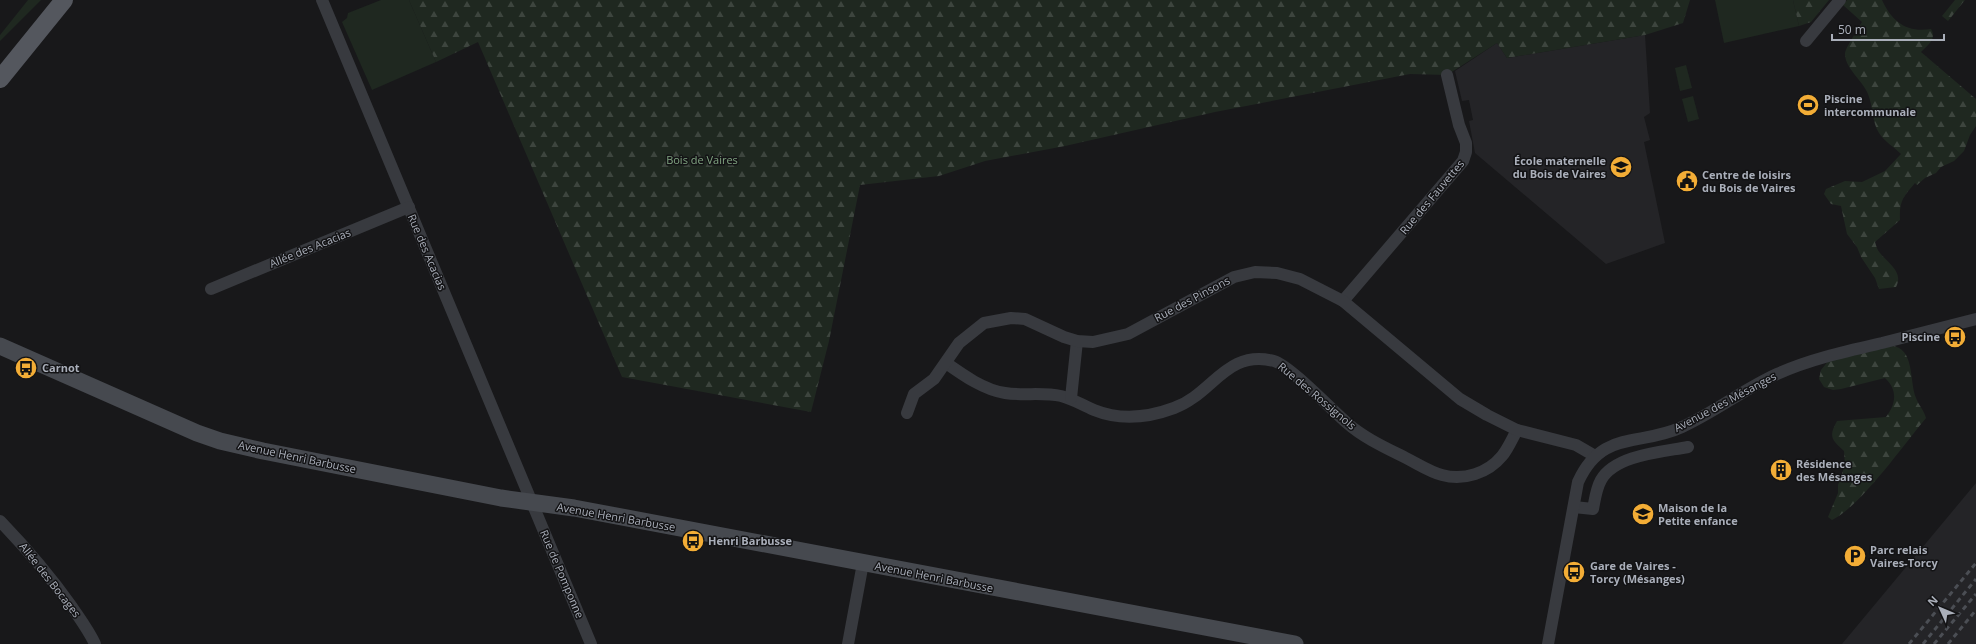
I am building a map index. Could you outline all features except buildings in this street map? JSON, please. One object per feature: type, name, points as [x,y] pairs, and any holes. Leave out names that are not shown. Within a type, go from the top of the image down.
[{"type":"main road","points":[[0,79],[64,0]]},
{"type":"main road","name":"Avenue Henri Barbusse","points":[[0,346],[158,417],[220,441],[263,451],[533,503],[574,508],[1295,644]]},
{"type":"street","name":"Rue des Acacias","points":[[322,0],[533,503]]},
{"type":"street","points":[[1806,41],[1840,0]]},
{"type":"street","name":"Rue des Fauvettes","points":[[1343,301],[1464,161],[1466,143],[1447,75]]},
{"type":"street","name":"Allée des Acacias","points":[[211,289],[408,207]]},
{"type":"street","name":"Rue des Pinsons","points":[[907,413],[914,394],[934,379],[959,343],[984,323],[999,319],[1025,319],[1064,337],[1077,341],[1093,342],[1128,334],[1234,277],[1255,272],[1277,273],[1300,279],[1343,301],[1460,399],[1487,416],[1517,430],[1576,445],[1595,456]]},
{"type":"street","name":"Avenue des Mésanges","points":[[1548,644],[1578,482],[1587,464],[1595,456],[1606,448],[1617,443],[1654,436],[1681,428],[1755,385],[1797,367],[1842,352],[1976,319]]},
{"type":"street","points":[[1071,398],[1077,341]]},
{"type":"street","name":"Rue des Rossignols","points":[[946,363],[978,383],[1004,393],[1052,394],[1071,398],[1094,410],[1126,418],[1153,415],[1190,401],[1222,372],[1235,364],[1261,358],[1277,362],[1296,376],[1348,424],[1374,442],[1440,474],[1455,478],[1466,477],[1492,466],[1503,456],[1517,430]]},
{"type":"street","name":"Avenue des Mésanges","points":[[1574,507],[1593,509],[1597,490],[1602,479],[1619,463],[1688,447]]},
{"type":"street","name":"Rue de Pomponne","points":[[533,503],[591,644]]},
{"type":"street","name":"Allée des Bocages","points":[[0,521],[30,552],[55,583],[85,627],[94,644]]},
{"type":"street","points":[[848,644],[863,563]]},
{"type":"shaded area","points":[[1645,35],[1650,113],[1644,117],[1650,140],[1644,142],[1665,243],[1606,264],[1475,153],[1469,121],[1473,120],[1469,100],[1462,101],[1455,71],[1497,43],[1507,58]]},
{"type":"shaded area","points":[[1976,483],[1976,644],[1842,644]]},
{"type":"green space","points":[[28,0],[41,0],[0,41],[0,35]]},
{"type":"green space","points":[[381,0],[409,0],[436,62],[372,90],[342,22],[347,18],[348,13]]},
{"type":"green space","name":"Bois de Vaires","points":[[409,0],[1690,0],[1683,23],[1645,35],[1507,58],[1497,43],[1447,75],[1410,74],[1215,112],[1065,146],[985,161],[939,176],[860,185],[829,341],[811,412],[622,377],[478,42],[436,62]]},
{"type":"green space","points":[[1715,0],[1793,0],[1799,26],[1724,43]]},
{"type":"green space","points":[[1793,0],[1829,0],[1811,22],[1799,26]]},
{"type":"green space","points":[[1847,0],[1882,0],[1890,14],[1901,24],[1915,29],[1931,29],[1933,33],[1932,39],[1921,52],[1976,99],[1976,126],[1970,135],[1964,151],[1954,161],[1941,167],[1936,173],[1925,178],[1917,185],[1915,183],[1907,192],[1901,204],[1900,220],[1875,242],[1879,252],[1897,272],[1898,282],[1896,287],[1879,289],[1875,278],[1861,257],[1857,247],[1847,234],[1841,206],[1831,204],[1824,194],[1826,189],[1845,181],[1862,182],[1885,171],[1901,154],[1879,133],[1875,124],[1866,89],[1851,70],[1846,60],[1845,52],[1862,22],[1843,5]]},
{"type":"green space","points":[[1955,0],[1965,0],[1948,21],[1942,16]]},
{"type":"green space","points":[[1686,65],[1692,88],[1680,91],[1675,68]]},
{"type":"green space","points":[[1693,96],[1699,119],[1688,122],[1682,99]]},
{"type":"green space","points":[[1891,346],[1899,348],[1908,358],[1916,398],[1926,418],[1882,474],[1856,502],[1832,520],[1828,517],[1838,493],[1838,485],[1845,465],[1844,451],[1834,441],[1832,435],[1834,426],[1837,421],[1886,417],[1894,402],[1894,392],[1885,378],[1833,390],[1824,387],[1819,379],[1821,370],[1833,355]]},
{"type":"railway","points":[[1909,644],[1976,563]]},
{"type":"railway","points":[[1923,644],[1976,579]]},
{"type":"railway","points":[[1934,644],[1976,594]]},
{"type":"railway","points":[[1948,644],[1976,610]]},
{"type":"place","name":"Piscine intercommunale","points":[[1808,105]]},
{"type":"place","name":"École maternelle du Bois de Vaires","points":[[1621,167]]},
{"type":"place","name":"Centre de loisirs du Bois de Vaires","points":[[1687,181]]},
{"type":"place","name":"Piscine","points":[[1955,337]]},
{"type":"place","name":"Carnot","points":[[26,368]]},
{"type":"place","name":"Résidence des Mésanges","points":[[1781,470]]},
{"type":"place","name":"Maison de la Petite enfance","points":[[1643,514]]},
{"type":"place","name":"Henri Barbusse","points":[[693,541]]},
{"type":"place","name":"Parc relais Vaires-Torcy","points":[[1855,556]]},
{"type":"place","name":"Gare de Vaires - Torcy (Mésanges)","points":[[1574,572]]}]
